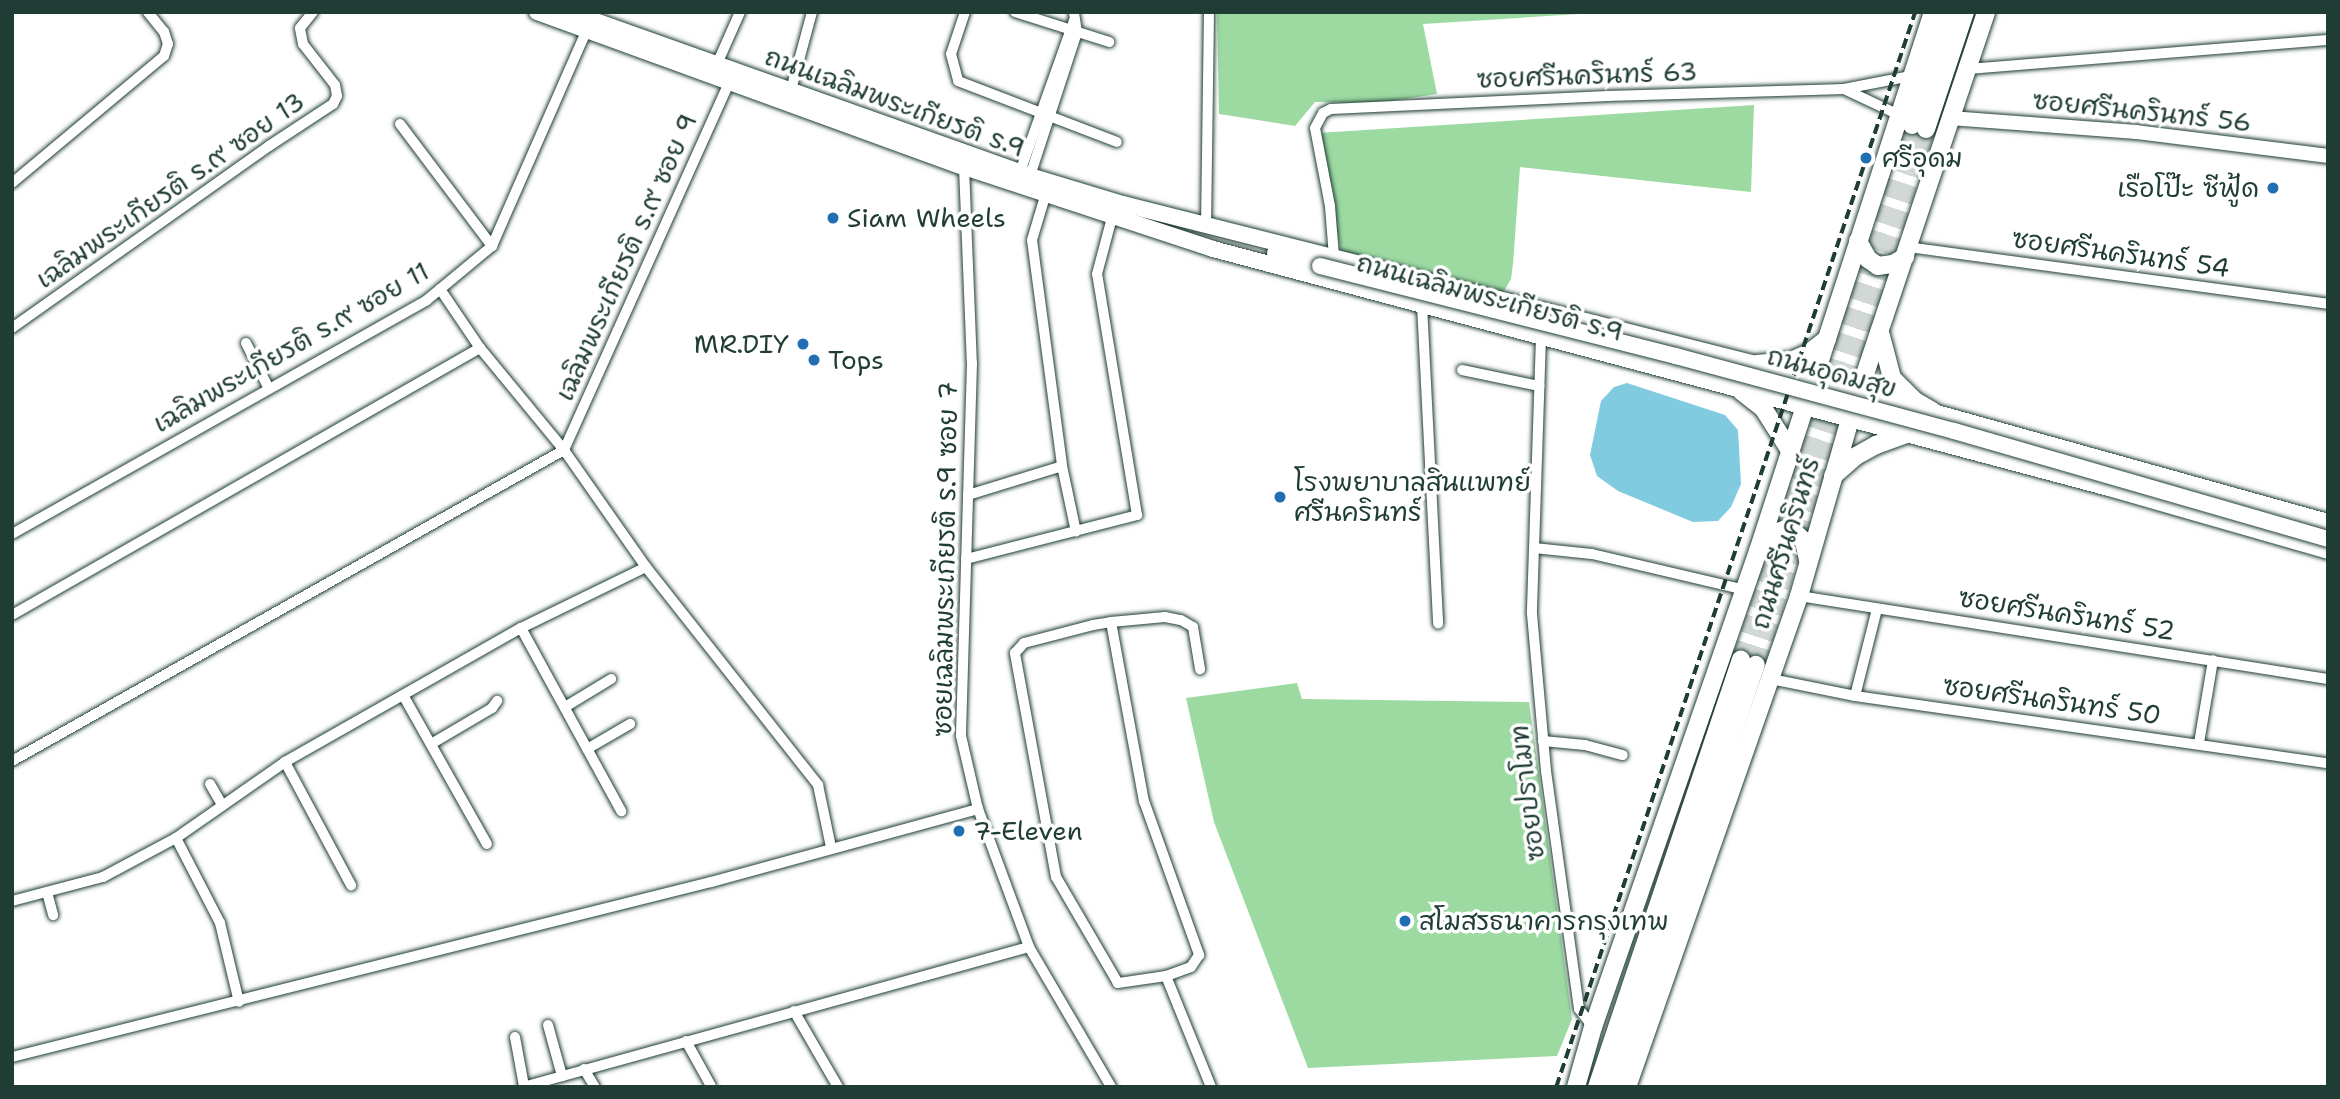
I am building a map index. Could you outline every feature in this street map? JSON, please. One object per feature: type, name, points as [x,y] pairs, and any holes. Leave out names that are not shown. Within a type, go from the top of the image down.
[{"type":"main road","name":"ถนนเฉลิมพระเกียรติ ร.9","points":[[570,12],[717,64],[732,76],[791,90],[851,119]]},
{"type":"main road","name":"ถนนศรีนครินทร์","points":[[1912,123],[1911,76],[1933,12]]},
{"type":"main road","name":"ถนนศรีนครินทร์","points":[[1912,123],[1950,12]]},
{"type":"main road","name":"ถนนศรีนครินทร์","points":[[1576,1087],[1592,1027],[1745,590],[1868,211],[1965,12]]},
{"type":"main road","name":"ถนนศรีนครินทร์","points":[[1627,1087],[1799,596],[1850,419],[1986,12]]},
{"type":"main road","name":"ถนนเฉลิมพระเกียรติ ร.9","points":[[548,14],[587,30],[732,76],[922,145],[1327,261],[1815,379]]},
{"type":"main road","name":"ถนนเฉลิมพระเกียรติ ร.9","points":[[922,145],[964,167],[1163,230],[1213,249],[1805,408]]},
{"type":"main road","name":"ถนนเฉลิมพระเกียรติ ร.9","points":[[1206,226],[1261,249]]},
{"type":"main road","name":"ถนนเฉลิมพระเกียรติ ร.9","points":[[1163,230],[1327,261]]},
{"type":"main road","points":[[1858,241],[1868,259],[1878,265],[1886,266],[1907,252]]},
{"type":"main road","name":"ถนนอุดมสุข","points":[[1327,261],[1954,431],[2328,539]]},
{"type":"main road","points":[[1880,332],[1884,357],[1892,378],[1915,401],[1933,411]]},
{"type":"main road","points":[[1757,364],[1791,361],[1809,353],[1827,339]]},
{"type":"main road","points":[[1690,377],[1703,376],[1712,368],[1709,356],[1696,349]]},
{"type":"main road","name":"ถนนอุดมสุข","points":[[1815,379],[2328,522]]},
{"type":"main road","points":[[1741,391],[1763,408],[1786,439],[1791,452]]},
{"type":"main road","name":"ถนนอุดมสุข","points":[[1805,408],[2328,551]]},
{"type":"main road","points":[[1833,476],[1856,456],[1876,444],[1907,434]]},
{"type":"main road","points":[[2035,469],[2025,456],[2026,450],[2031,444],[2043,442]]},
{"type":"main road","points":[[1758,551],[1774,533],[1784,530],[1795,533],[1804,541],[1809,562]]},
{"type":"main road","name":"ถนนศรีนครินทร์","points":[[1597,1087],[1748,663],[1612,1087]]},
{"type":"street","points":[[12,183],[164,55],[168,44],[164,32],[148,12]]},
{"type":"street","name":"เฉลิมพระเกียรติ ร.๙ ซอย 13","points":[[12,328],[269,146],[333,104],[337,96],[335,85],[303,44],[300,28],[313,12]]},
{"type":"street","points":[[717,64],[740,12]]},
{"type":"street","points":[[791,90],[812,12]]},
{"type":"street","points":[[965,12],[951,54],[958,81],[1117,142]]},
{"type":"street","points":[[1016,12],[1074,24],[1109,42]]},
{"type":"street","points":[[1206,226],[1209,12]]},
{"type":"street","points":[[1025,174],[1074,24]]},
{"type":"street","name":"เฉลิมพระเกียรติ ร.๙ ซอย 11","points":[[12,534],[427,300],[492,246],[587,30]]},
{"type":"street","points":[[1967,69],[2328,40]]},
{"type":"street","name":"เฉลิมพระเกียรติ ร.๙ ซอย 9","points":[[564,450],[732,76]]},
{"type":"street","name":"ซอยศรีนครินทร์ 63","points":[[1327,261],[1330,206],[1315,128],[1323,113],[1331,109],[1608,96],[1844,89],[1911,76]]},
{"type":"street","name":"ซอยศรีนครินทร์ 63","points":[[1844,89],[1912,123]]},
{"type":"street","name":"ซอยศรีนครินทร์ 56","points":[[1950,117],[2136,132],[2328,156]]},
{"type":"street","points":[[400,124],[492,246]]},
{"type":"street","name":"ซอยเฉลิมพระเกียรติ ร.9 ซอย 7","points":[[964,167],[972,363],[961,736],[978,809],[1029,947],[1111,1087]]},
{"type":"street","points":[[1046,193],[1031,240],[1062,467],[1076,532]]},
{"type":"street","points":[[966,559],[1135,517],[1097,274],[1113,215]]},
{"type":"street","name":"ซอยศรีนครินทร์ 54","points":[[1907,252],[2328,304]]},
{"type":"street","points":[[440,289],[480,348],[564,450],[646,567],[818,785],[831,847]]},
{"type":"street","points":[[1422,305],[1438,624]]},
{"type":"street","name":"ซอยปราโมท","points":[[1541,337],[1532,614],[1543,741],[1578,1009],[1592,1027]]},
{"type":"street","points":[[246,343],[269,389]]},
{"type":"street","points":[[12,615],[480,348]]},
{"type":"street","points":[[1462,370],[1539,386]]},
{"type":"street","points":[[12,761],[564,450]]},
{"type":"street","points":[[968,495],[1062,467]]},
{"type":"street","points":[[1534,548],[1592,554],[1745,590]]},
{"type":"street","points":[[12,901],[103,877],[176,838],[285,762],[521,628],[646,567]]},
{"type":"street","name":"ซอยศรีนครินทร์ 52","points":[[1799,596],[2328,679]]},
{"type":"street","points":[[1855,696],[1877,609]]},
{"type":"street","points":[[1111,622],[1144,801],[1199,955],[1191,967],[1166,976],[1118,983],[1056,877],[1015,653],[1024,643],[1111,622],[1165,617],[1181,620],[1193,627],[1200,669]]},
{"type":"street","points":[[521,628],[621,811]]},
{"type":"street","points":[[2199,743],[2213,660]]},
{"type":"street","points":[[565,707],[611,679]]},
{"type":"street","name":"ซอยศรีนครินทร์ 50","points":[[1771,679],[1855,696],[2328,763]]},
{"type":"street","points":[[403,695],[487,844]]},
{"type":"street","points":[[431,744],[492,708],[497,701]]},
{"type":"street","points":[[587,749],[630,724]]},
{"type":"street","points":[[1543,741],[1596,747],[1623,755]]},
{"type":"street","points":[[285,762],[351,885]]},
{"type":"street","points":[[210,784],[222,805]]},
{"type":"street","points":[[12,1057],[711,883],[831,847],[978,809]]},
{"type":"street","points":[[176,838],[220,923],[239,1002]]},
{"type":"street","points":[[47,892],[53,915]]},
{"type":"street","points":[[515,1037],[524,1087],[1029,947]]},
{"type":"street","points":[[1166,976],[1211,1087]]},
{"type":"street","points":[[794,1011],[838,1087]]},
{"type":"street","points":[[548,1025],[562,1076]]},
{"type":"street","points":[[686,1041],[711,1086]]},
{"type":"street","points":[[584,1069],[595,1087]]},
{"type":"green space","points":[[1217,12],[1610,12],[1423,24],[1437,94],[1377,103],[1315,102],[1295,126],[1219,114]]},
{"type":"green space","points":[[1754,105],[1751,192],[1520,167],[1511,279],[1503,293],[1341,251],[1318,133]]},
{"type":"green space","name":"สโมสรธนาคารกรุงเทพ","points":[[1297,683],[1302,699],[1529,702],[1572,1019],[1557,1056],[1308,1068],[1214,822],[1186,698]]},
{"type":"water","points":[[1627,383],[1725,415],[1738,430],[1741,484],[1731,507],[1718,521],[1693,522],[1618,491],[1597,476],[1590,455],[1601,401],[1614,387]]},
{"type":"tunnel","points":[[1741,660],[1912,125]]},
{"type":"tunnel","points":[[1756,665],[1926,129]]},
{"type":"railway","points":[[1556,1087],[1915,12]]},
{"type":"place","name":"ศรีอุดม","points":[[1866,158]]},
{"type":"place","name":"เรือโป๊ะ ซีฟู้ด","points":[[2273,188]]},
{"type":"place","name":"Siam Wheels","points":[[833,218]]},
{"type":"place","name":"MR.DIY","points":[[803,344]]},
{"type":"place","name":"Tops","points":[[814,360]]},
{"type":"place","name":"โรงพยาบาลสินแพทย์ ศรีนครินทร์","points":[[1280,497]]},
{"type":"place","name":"7-Eleven","points":[[959,831]]},
{"type":"place","name":"สโมสรธนาคารกรุงเทพ","points":[[1405,921]]}]
